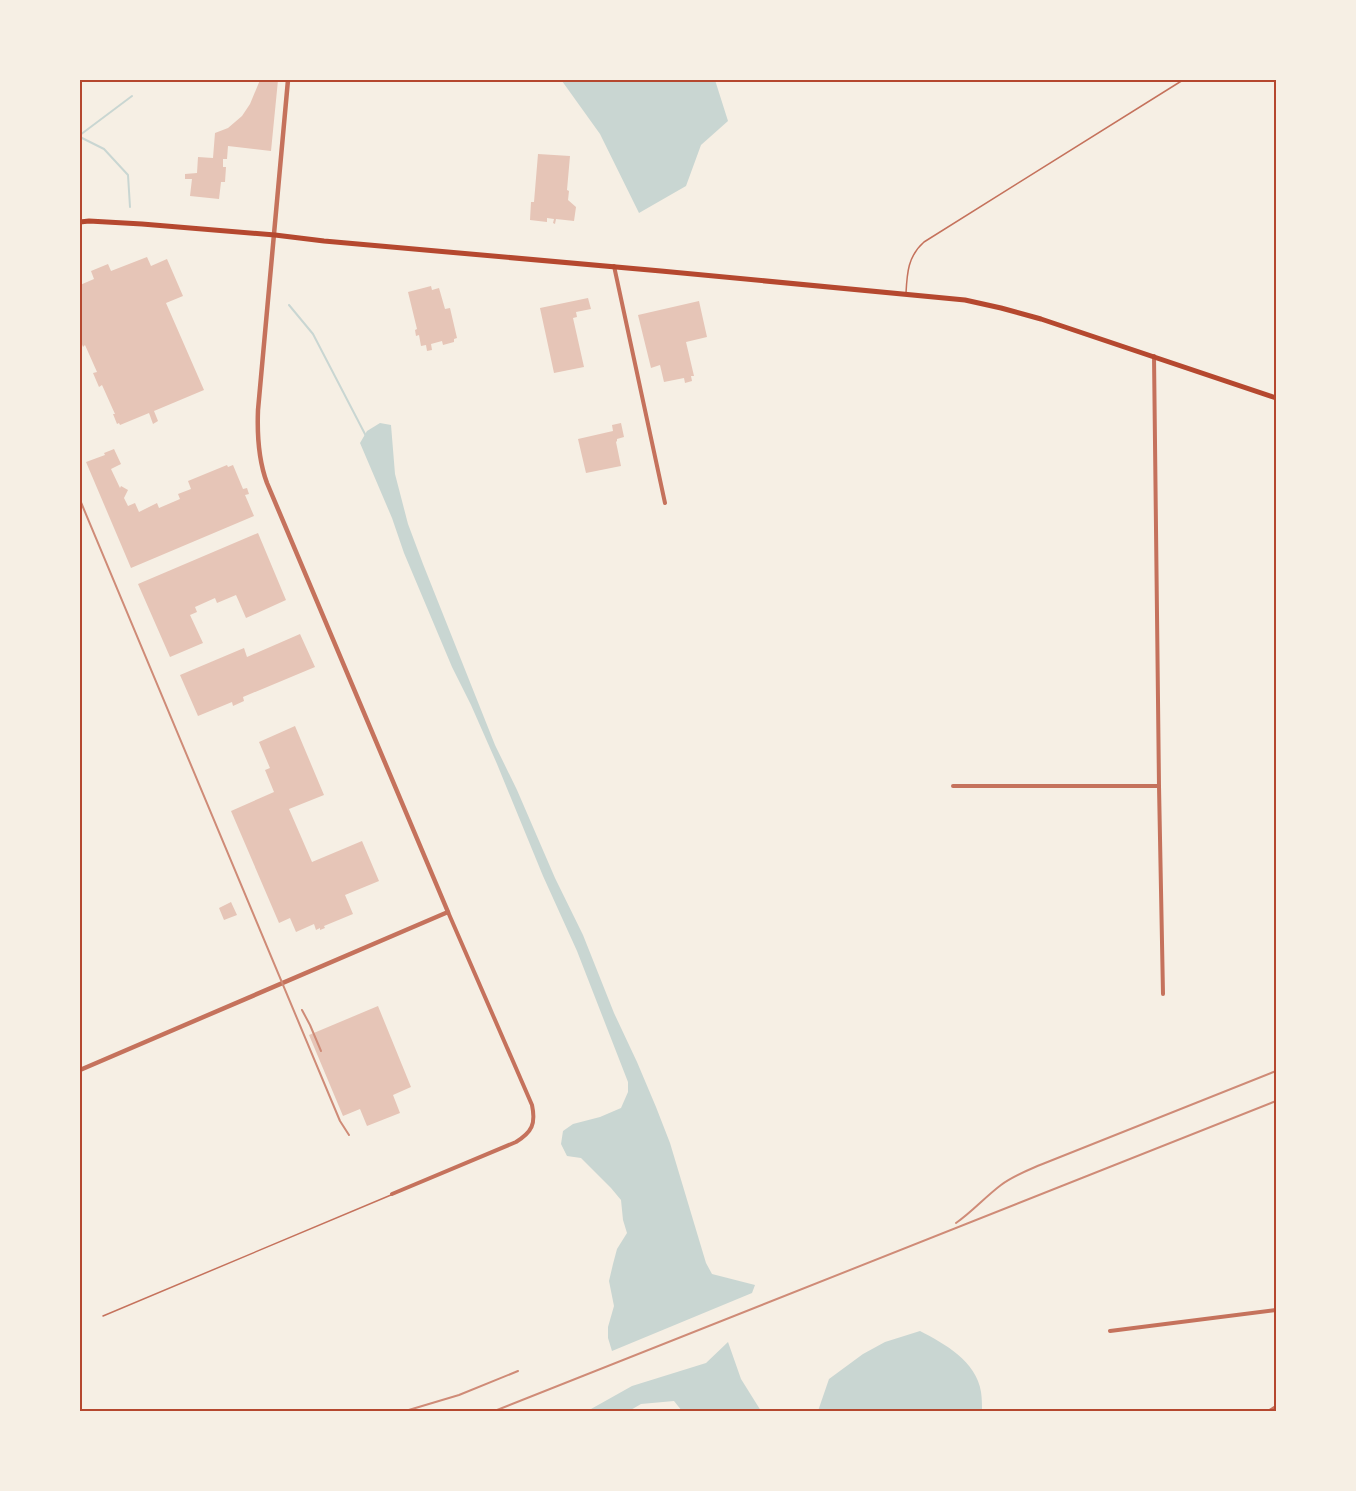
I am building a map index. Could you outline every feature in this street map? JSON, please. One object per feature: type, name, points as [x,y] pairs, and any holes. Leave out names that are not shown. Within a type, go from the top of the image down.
[{"type":"main road","points":[[80,222],[115,222],[275,235],[965,300],[1041,319],[1276,398]]},
{"type":"street","points":[[288,80],[258,410],[257,438],[265,477],[534,1114],[527,1136],[392,1194]]},
{"type":"street","points":[[614,266],[666,503]]},
{"type":"street","points":[[1154,356],[1163,994]]},
{"type":"street","points":[[953,786],[1159,786]]},
{"type":"street","points":[[80,1070],[448,912]]},
{"type":"street","points":[[1110,1331],[1276,1310]]},
{"type":"street","points":[[1268,1412],[1276,1407]]},
{"type":"lane","points":[[905,295],[910,262],[916,250],[924,242],[1184,80]]},
{"type":"lane","points":[[103,1316],[392,1194]]},
{"type":"shaded area","points":[[559,80],[715,80],[728,121],[701,145],[686,186],[639,213],[600,134]]},
{"type":"shaded area","points":[[380,423],[391,425],[395,474],[408,524],[423,564],[495,745],[583,935],[614,1013],[656,1107],[670,1143],[706,1263],[712,1274],[755,1285],[752,1293],[612,1351],[608,1338],[608,1327],[614,1306],[609,1281],[617,1249],[627,1233],[621,1200],[581,1158],[567,1156],[561,1144],[563,1131],[573,1124],[600,1117],[621,1108],[628,1092],[628,1082],[577,951],[497,764],[452,667],[360,443],[367,431]]},
{"type":"shaded area","points":[[920,1331],[949,1348],[973,1371],[981,1392],[982,1411],[818,1411],[829,1379],[863,1354],[885,1342]]},
{"type":"shaded area","points":[[728,1342],[741,1379],[761,1411],[682,1411],[674,1401],[641,1404],[629,1411],[590,1411],[632,1386],[706,1363]]},
{"type":"building","points":[[260,80],[278,80],[271,151],[228,146],[227,159],[223,159],[223,167],[226,167],[225,182],[221,182],[219,199],[190,196],[192,179],[185,179],[185,174],[197,173],[198,157],[213,158],[215,133],[228,128],[242,116]]},
{"type":"building","points":[[538,154],[570,156],[567,190],[569,191],[568,200],[576,207],[574,221],[556,219],[555,224],[554,219],[547,218],[547,222],[530,220],[531,202],[534,202]]},
{"type":"building","points":[[147,257],[151,266],[167,259],[183,296],[166,303],[204,390],[154,411],[158,421],[153,424],[149,413],[120,425],[117,424],[102,385],[99,387],[93,373],[97,372],[80,339],[82,336],[80,285],[94,279],[91,271],[108,264],[111,271]]},
{"type":"building","points":[[431,286],[432,290],[439,288],[445,309],[450,308],[457,338],[454,342],[443,345],[442,341],[431,344],[432,350],[427,351],[426,345],[421,346],[419,335],[416,336],[415,330],[417,329],[408,292]]},
{"type":"building","points":[[588,298],[591,309],[576,312],[577,317],[573,318],[584,367],[554,373],[540,308]]},
{"type":"building","points":[[699,301],[707,337],[686,342],[694,376],[691,376],[692,381],[685,383],[684,378],[664,382],[660,365],[651,368],[638,315]]},
{"type":"building","points":[[621,423],[624,437],[617,439],[616,442],[621,466],[586,473],[578,439],[613,431],[612,425]]},
{"type":"building","points":[[114,449],[121,464],[111,469],[120,488],[121,486],[128,490],[124,498],[128,506],[135,503],[139,512],[157,503],[159,508],[180,499],[178,494],[191,489],[188,481],[227,465],[228,467],[233,465],[243,489],[247,488],[249,494],[245,495],[254,516],[131,568],[86,462]]},
{"type":"building","points":[[258,533],[286,600],[246,618],[236,595],[217,603],[215,598],[195,607],[197,612],[190,615],[203,643],[170,657],[138,584]]},
{"type":"building","points":[[300,634],[315,667],[243,697],[244,701],[233,706],[232,702],[198,716],[180,675],[244,648],[247,657]]},
{"type":"building","points":[[295,726],[324,795],[289,809],[312,862],[362,841],[379,881],[345,895],[353,914],[324,926],[325,928],[320,930],[320,928],[316,930],[314,924],[296,932],[290,918],[279,923],[231,811],[274,792],[265,770],[270,768],[259,742]]},
{"type":"building","points":[[231,902],[237,915],[224,920],[219,908]]},
{"type":"building","points":[[378,1006],[411,1087],[393,1095],[400,1113],[367,1126],[360,1109],[343,1116],[309,1035]]},
{"type":"waterway","points":[[80,135],[132,96]]},
{"type":"waterway","points":[[80,137],[104,149],[128,175],[130,207]]},
{"type":"waterway","points":[[289,305],[313,334],[366,436]]},
{"type":"railway","points":[[80,500],[340,1121],[349,1135]]},
{"type":"railway","points":[[302,1010],[321,1051]]},
{"type":"railway","points":[[956,1223],[1001,1185],[1020,1174],[1276,1071]]},
{"type":"railway","points":[[492,1412],[1276,1101]]},
{"type":"railway","points":[[402,1412],[459,1395],[518,1371]]}]
